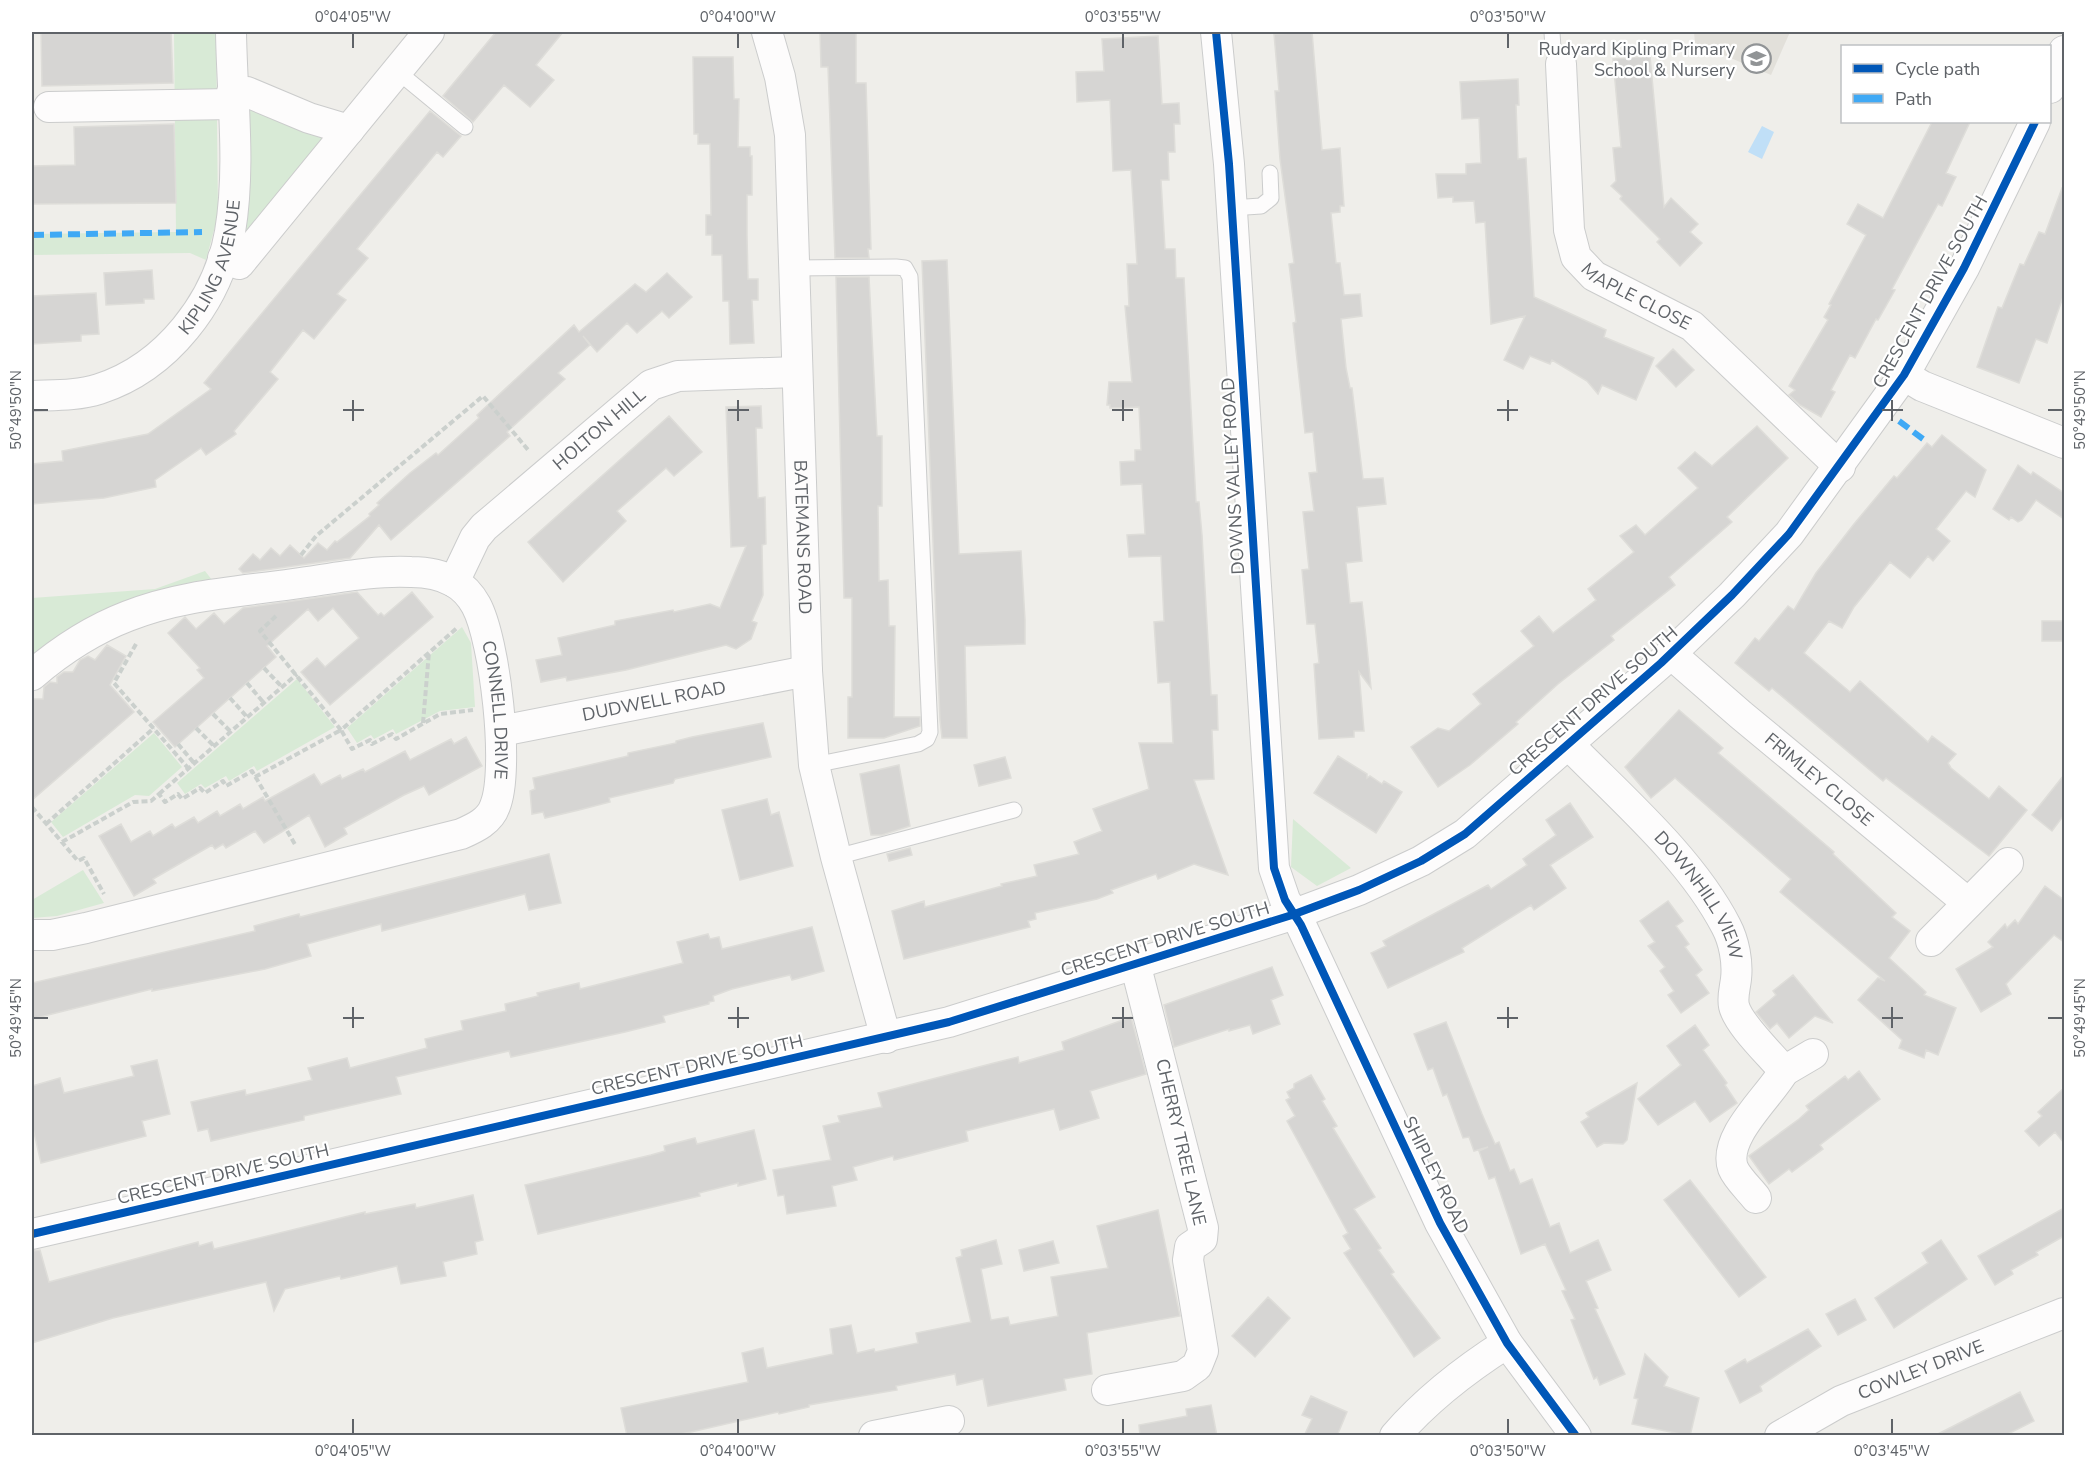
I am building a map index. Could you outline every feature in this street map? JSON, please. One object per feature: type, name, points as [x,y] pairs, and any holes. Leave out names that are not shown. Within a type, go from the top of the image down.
[{"type":"street","name":"KIPLING AVENUE","points":[[32,396],[78,394],[98,389],[134,373],[155,358],[180,334],[202,305],[223,258],[234,202],[231,32]]},
{"type":"street","points":[[223,258],[239,264],[429,32]]},
{"type":"street","name":"BATEMANS ROAD","points":[[767,32],[780,77],[790,135],[807,671],[814,765],[836,857],[886,1038]]},
{"type":"street","name":"DOWNS VALLEY ROAD","points":[[1216,32],[1232,208],[1274,868],[1292,915]]},
{"type":"street","points":[[2051,83],[2064,51]]},
{"type":"street","name":"MAPLE CLOSE","points":[[1561,64],[1569,230],[1576,257],[1584,268],[1608,285],[1692,326],[1840,467]]},
{"type":"street","points":[[49,107],[232,98],[247,92],[309,118],[349,130]]},
{"type":"street","name":"CRESCENT DRIVE SOUTH","points":[[32,1234],[949,1022],[1292,915],[1359,890],[1421,861],[1465,834],[1671,654],[1789,534],[1840,467],[1904,375],[1964,268],[2036,123]]},
{"type":"street","name":"HOLTON HILL","points":[[454,582],[484,527],[651,385],[678,376],[797,372]]},
{"type":"street","points":[[1904,375],[1922,386],[2064,443]]},
{"type":"street","name":"CONNELL DRIVE","points":[[32,675],[57,656],[108,624],[159,605],[188,598],[387,572],[427,573],[454,582],[476,605],[488,637],[501,731],[501,771],[495,808],[478,826],[461,834],[86,928],[52,935],[32,935]]},
{"type":"street","name":"FRIMLEY CLOSE","points":[[1671,654],[1968,903]]},
{"type":"street","name":"DUDWELL ROAD","points":[[501,731],[807,671]]},
{"type":"street","name":"DOWNHILL VIEW","points":[[1568,744],[1663,842],[1712,903],[1727,927],[1733,947],[1737,977],[1733,996],[1737,1014],[1784,1071]]},
{"type":"street","points":[[1931,941],[2008,863]]},
{"type":"street","name":"SHIPLEY ROAD","points":[[1292,915],[1301,925],[1440,1223],[1507,1343],[1575,1436]]},
{"type":"street","name":"CHERRY TREE LANE","points":[[1107,1390],[1183,1376],[1197,1366],[1203,1351],[1188,1260],[1191,1247],[1202,1239],[1203,1228],[1135,963]]},
{"type":"street","points":[[1756,1198],[1733,1168],[1733,1157],[1743,1125],[1784,1071],[1813,1054]]},
{"type":"street","name":"COWLEY DRIVE","points":[[1780,1436],[1841,1401],[2064,1313]]},
{"type":"street","points":[[1395,1436],[1439,1393],[1480,1360],[1507,1343]]},
{"type":"street","points":[[881,1435],[949,1420]]},
{"type":"lane","points":[[1552,32],[1553,48],[1561,64]]},
{"type":"lane","points":[[397,71],[465,128]]},
{"type":"lane","points":[[1232,208],[1261,206],[1271,198],[1270,173]]},
{"type":"lane","points":[[793,268],[896,267],[905,268],[908,272],[920,515],[929,735],[918,744],[814,765]]},
{"type":"lane","points":[[836,857],[1014,810]]},
{"type":"path","points":[[295,563],[316,536],[483,396],[534,456]]},
{"type":"path","points":[[281,611],[260,630],[341,730],[352,750],[370,740],[372,744],[392,734],[396,739],[440,714],[479,710]]},
{"type":"path","points":[[255,777],[341,730],[465,622]]},
{"type":"path","points":[[136,642],[114,683],[188,768]]},
{"type":"path","points":[[423,723],[429,651]]},
{"type":"path","points":[[264,668],[282,687]]},
{"type":"path","points":[[62,842],[133,802],[151,801],[297,674]]},
{"type":"path","points":[[247,683],[264,703]]},
{"type":"path","points":[[230,698],[247,717]]},
{"type":"path","points":[[213,714],[231,732]]},
{"type":"path","points":[[46,824],[154,728]]},
{"type":"path","points":[[196,728],[214,746]]},
{"type":"path","points":[[178,744],[194,763]]},
{"type":"path","points":[[159,794],[165,802],[178,794],[182,799],[200,788],[204,793],[223,782],[226,786],[252,771],[300,854]]},
{"type":"path","points":[[32,807],[78,861],[84,858],[108,900]]},
{"type":"shaded area","name":"Rudyard Kipling Primary School & Nursery","points":[[1694,32],[1790,32],[1771,75],[1695,43]]},
{"type":"green space","points":[[174,32],[216,32],[218,215],[206,260],[190,253],[32,255],[32,234],[176,232]]},
{"type":"green space","points":[[232,104],[349,130],[259,242],[227,246]]},
{"type":"green space","points":[[205,571],[216,585],[121,603],[73,627],[32,658],[32,598],[155,589]]},
{"type":"green space","points":[[462,627],[471,643],[475,707],[440,711],[396,734],[393,729],[374,739],[371,735],[357,743],[347,728]]},
{"type":"green space","points":[[297,679],[335,727],[257,771],[254,766],[229,781],[226,776],[205,788],[201,784],[185,794],[177,783]]},
{"type":"green space","points":[[154,733],[182,767],[149,796],[135,795],[63,837],[51,822]]},
{"type":"green space","points":[[1293,819],[1351,868],[1317,886],[1291,867]]},
{"type":"green space","points":[[83,870],[104,903],[57,916],[32,918],[32,900]]},
{"type":"water","points":[[1762,126],[1774,132],[1762,159],[1748,152]]},
{"type":"building","points":[[41,32],[171,32],[173,83],[42,86]]},
{"type":"building","points":[[496,32],[563,32],[536,65],[554,80],[530,107],[504,85],[473,122],[443,96]]},
{"type":"building","points":[[820,32],[856,32],[856,83],[866,83],[871,249],[868,249],[869,258],[835,258],[828,67],[821,67]]},
{"type":"building","points":[[1312,32],[1322,150],[1340,148],[1344,206],[1340,206],[1340,212],[1331,213],[1336,263],[1340,263],[1344,295],[1360,294],[1362,316],[1341,319],[1363,479],[1383,478],[1386,504],[1357,507],[1362,561],[1346,563],[1350,603],[1362,602],[1366,637],[1371,688],[1359,672],[1364,731],[1354,731],[1354,737],[1319,739],[1314,664],[1319,663],[1315,624],[1307,624],[1302,570],[1309,569],[1303,512],[1314,511],[1309,473],[1317,472],[1313,432],[1305,433],[1293,323],[1296,322],[1289,264],[1294,263],[1280,159],[1275,91],[1279,91],[1274,34]]},
{"type":"building","points":[[1158,36],[1162,104],[1179,103],[1180,124],[1174,124],[1175,152],[1168,152],[1169,180],[1161,180],[1165,249],[1175,249],[1176,278],[1184,278],[1196,502],[1199,502],[1202,535],[1211,695],[1217,695],[1218,730],[1212,730],[1214,779],[1194,780],[1228,875],[1194,864],[1158,879],[1156,874],[1111,890],[1113,893],[1097,899],[1035,913],[1036,919],[1028,921],[1030,927],[904,959],[892,911],[924,901],[925,907],[1002,886],[1001,884],[1037,876],[1034,865],[1079,854],[1074,842],[1102,831],[1093,809],[1149,789],[1139,743],[1173,743],[1170,682],[1158,683],[1154,622],[1164,621],[1161,556],[1129,557],[1127,535],[1145,534],[1142,484],[1121,485],[1120,462],[1135,461],[1135,450],[1141,450],[1139,407],[1110,408],[1110,405],[1107,405],[1109,382],[1132,382],[1125,306],[1129,306],[1127,264],[1137,264],[1131,170],[1113,171],[1110,100],[1077,102],[1076,72],[1104,71],[1102,39]]},
{"type":"building","points":[[1650,56],[1664,207],[1671,198],[1698,224],[1690,232],[1702,243],[1680,266],[1657,242],[1660,239],[1620,199],[1622,196],[1611,186],[1616,181],[1613,148],[1621,147],[1613,59]]},
{"type":"building","points":[[693,57],[733,57],[734,99],[739,99],[738,147],[750,147],[750,156],[752,156],[752,195],[747,195],[747,235],[748,279],[758,279],[758,300],[752,300],[754,343],[730,344],[729,301],[723,301],[722,255],[712,255],[712,235],[706,235],[706,215],[711,215],[710,144],[698,144],[698,134],[694,134]]},
{"type":"building","points":[[1518,79],[1519,105],[1516,105],[1518,159],[1526,158],[1534,297],[1606,330],[1604,337],[1654,358],[1636,400],[1602,385],[1598,394],[1587,381],[1552,360],[1550,364],[1530,356],[1523,369],[1504,360],[1525,316],[1491,324],[1485,222],[1476,223],[1474,201],[1453,202],[1453,197],[1438,198],[1436,174],[1466,174],[1466,164],[1481,163],[1479,118],[1462,119],[1460,82]]},
{"type":"building","points":[[430,111],[461,136],[443,157],[437,152],[357,249],[368,258],[337,294],[346,300],[314,339],[303,330],[270,372],[278,379],[234,431],[236,434],[206,455],[201,448],[155,480],[156,487],[104,498],[32,504],[32,464],[63,461],[62,451],[148,434],[211,389],[204,383]]},
{"type":"building","points":[[1931,123],[1970,123],[1946,173],[1956,177],[1942,206],[1938,204],[1892,289],[1895,290],[1855,358],[1850,355],[1831,390],[1835,392],[1821,417],[1800,405],[1789,395],[1795,390],[1789,386],[1828,320],[1824,317],[1831,305],[1829,304],[1866,235],[1847,224],[1858,204],[1883,218]]},
{"type":"building","points":[[174,124],[176,203],[32,204],[32,166],[75,165],[74,127]]},
{"type":"building","points":[[2062,188],[2064,189],[2064,294],[2047,343],[2036,339],[2019,383],[1977,367],[1998,307],[2002,308],[2020,264],[2024,265],[2039,232],[2045,234]]},
{"type":"building","points":[[947,260],[959,554],[1021,551],[1025,620],[1025,644],[965,646],[967,738],[942,738],[940,720],[922,261]]},
{"type":"building","points":[[152,270],[154,299],[144,299],[144,303],[106,305],[104,273]]},
{"type":"building","points":[[667,273],[692,297],[669,318],[662,311],[637,333],[627,323],[597,352],[583,336],[590,345],[558,373],[565,379],[507,432],[510,436],[391,540],[379,525],[350,558],[243,573],[239,569],[253,554],[260,560],[271,548],[280,556],[290,545],[304,558],[318,543],[327,550],[335,541],[337,542],[370,516],[369,514],[379,505],[377,503],[410,473],[436,453],[438,455],[479,418],[477,415],[574,325],[579,332],[635,284],[646,292]]},
{"type":"building","points":[[836,277],[869,277],[877,436],[882,436],[882,506],[878,506],[879,581],[888,580],[889,626],[895,626],[894,717],[920,717],[920,726],[884,738],[848,738],[848,697],[852,697],[852,598],[844,598]]},
{"type":"building","points":[[96,293],[99,334],[81,335],[81,341],[32,344],[32,296]]},
{"type":"building","points":[[1673,349],[1694,370],[1676,387],[1656,366]]},
{"type":"building","points":[[761,406],[762,428],[756,428],[758,498],[765,497],[766,544],[762,545],[763,595],[752,621],[757,623],[751,639],[736,649],[726,645],[626,670],[567,681],[566,677],[541,682],[536,660],[562,655],[558,638],[615,625],[615,621],[673,610],[674,612],[710,604],[720,608],[746,546],[731,547],[726,407]]},
{"type":"building","points":[[669,416],[702,452],[674,476],[666,468],[617,511],[626,521],[563,582],[528,542]]},
{"type":"building","points":[[1757,426],[1788,458],[1727,517],[1732,522],[1669,577],[1675,585],[1611,636],[1614,640],[1558,684],[1516,722],[1518,724],[1470,765],[1438,787],[1411,747],[1438,728],[1449,731],[1481,704],[1473,694],[1534,646],[1521,631],[1539,616],[1553,633],[1596,600],[1588,589],[1634,552],[1620,536],[1636,525],[1645,535],[1698,488],[1678,468],[1695,452],[1712,466]]},
{"type":"building","points":[[1942,435],[1986,470],[1975,497],[1966,491],[1936,529],[1950,541],[1933,561],[1928,556],[1910,578],[1890,562],[1854,607],[1842,628],[1829,621],[1804,653],[1850,692],[1860,681],[1928,742],[1932,736],[1956,754],[1948,763],[1951,768],[1989,799],[1999,786],[2027,810],[1989,856],[1886,778],[1883,781],[1772,688],[1769,691],[1735,663],[1755,638],[1759,641],[1788,606],[1794,610],[1816,573],[1894,476],[1897,478],[1927,443],[1932,447]]},
{"type":"building","points":[[2018,465],[2031,475],[2033,472],[2064,493],[2064,519],[2036,500],[2022,520],[2018,522],[2011,517],[2009,520],[1993,509]]},
{"type":"building","points":[[357,592],[378,615],[381,613],[384,616],[412,592],[433,617],[330,705],[301,672],[317,658],[325,667],[359,638],[333,608],[318,621],[308,609],[267,646],[276,657],[175,747],[153,722],[204,678],[197,670],[200,668],[168,633],[185,617],[196,629],[214,613],[224,624],[243,608]]},
{"type":"building","points":[[2042,621],[2064,621],[2064,641],[2042,641]]},
{"type":"building","points":[[107,645],[126,656],[110,685],[134,712],[32,800],[32,699],[43,699],[44,687],[50,682],[57,683],[57,677],[64,672],[73,672],[80,660],[88,656],[95,660]]},
{"type":"building","points":[[1679,710],[1723,748],[1718,753],[1834,852],[1833,854],[1896,913],[1892,917],[1910,931],[1889,958],[1926,992],[1924,995],[1956,1008],[1938,1055],[1926,1050],[1924,1058],[1899,1048],[1902,1040],[1858,1000],[1878,978],[1885,981],[1780,892],[1791,879],[1675,778],[1651,798],[1625,767]]},
{"type":"building","points":[[763,723],[771,757],[675,779],[673,783],[609,798],[610,802],[579,810],[545,818],[543,812],[532,814],[530,791],[535,789],[533,778],[628,756],[628,753],[676,743],[676,741],[692,737]]},
{"type":"building","points":[[466,737],[482,766],[429,795],[424,786],[404,795],[344,828],[347,834],[325,847],[309,815],[264,843],[255,831],[226,848],[223,844],[215,849],[212,845],[153,879],[156,883],[134,896],[99,836],[121,824],[131,842],[150,831],[153,836],[172,824],[175,828],[194,817],[198,823],[217,811],[220,816],[240,804],[243,809],[263,797],[265,801],[314,774],[321,785],[340,775],[342,779],[363,769],[365,772],[405,751],[410,760],[451,739],[454,744]]},
{"type":"building","points":[[1338,756],[1367,774],[1367,778],[1370,776],[1382,784],[1384,781],[1402,792],[1376,833],[1314,793]]},
{"type":"building","points":[[1005,757],[1011,778],[979,786],[974,765]]},
{"type":"building","points":[[899,765],[910,826],[882,835],[871,835],[860,774]]},
{"type":"building","points":[[2064,775],[2064,815],[2052,831],[2032,815]]},
{"type":"building","points":[[767,799],[771,815],[779,812],[793,866],[740,880],[722,810]]},
{"type":"building","points":[[1570,803],[1593,837],[1550,865],[1566,888],[1534,910],[1531,905],[1462,948],[1464,952],[1388,988],[1371,953],[1386,946],[1383,941],[1488,885],[1491,889],[1527,865],[1523,859],[1556,835],[1546,820]]},
{"type":"building","points":[[910,848],[912,855],[889,861],[887,854]]},
{"type":"building","points":[[549,854],[561,903],[529,910],[525,894],[382,931],[381,924],[307,944],[311,956],[265,969],[152,991],[152,989],[32,1019],[32,983],[255,931],[254,926],[299,914],[300,917]]},
{"type":"building","points":[[2045,886],[2064,900],[2064,942],[2054,935],[2006,984],[2011,994],[1981,1012],[1956,969],[1993,947],[1988,942],[2005,924],[2007,928],[2015,920],[2018,924]]},
{"type":"building","points":[[1668,901],[1683,921],[1676,926],[1689,944],[1685,947],[1702,970],[1696,975],[1709,993],[1681,1013],[1668,995],[1674,991],[1660,971],[1665,967],[1648,946],[1655,942],[1640,921]]},
{"type":"building","points":[[812,927],[824,971],[792,980],[790,975],[732,989],[713,996],[714,1001],[709,1004],[663,1016],[665,1022],[625,1032],[511,1057],[509,1051],[396,1077],[401,1094],[304,1116],[304,1120],[211,1141],[208,1129],[198,1131],[191,1102],[245,1090],[246,1095],[312,1080],[308,1068],[347,1058],[350,1068],[427,1048],[425,1039],[463,1030],[461,1021],[506,1011],[505,1004],[538,996],[537,993],[579,983],[580,989],[683,963],[677,942],[708,934],[710,939],[719,937],[722,949]]},
{"type":"building","points":[[1272,967],[1283,995],[1271,1000],[1280,1024],[1253,1034],[1250,1025],[1229,1031],[1229,1029],[1174,1047],[1164,1005]]},
{"type":"building","points":[[1793,975],[1833,1023],[1815,1016],[1789,1038],[1777,1023],[1770,1029],[1756,1012],[1776,995],[1773,991]]},
{"type":"building","points":[[1131,1017],[1146,1074],[1090,1091],[1099,1118],[1060,1130],[1054,1109],[966,1131],[968,1141],[894,1160],[893,1156],[853,1167],[857,1180],[832,1186],[836,1206],[787,1214],[784,1195],[778,1196],[773,1170],[831,1160],[823,1126],[840,1122],[838,1116],[882,1107],[878,1093],[1018,1057],[1019,1063],[1064,1050],[1062,1042]]},
{"type":"building","points":[[1446,1022],[1482,1114],[1495,1144],[1499,1142],[1510,1171],[1514,1169],[1520,1184],[1532,1179],[1550,1227],[1559,1223],[1570,1253],[1598,1240],[1611,1270],[1586,1281],[1598,1308],[1595,1309],[1625,1374],[1600,1385],[1597,1377],[1594,1379],[1571,1320],[1575,1319],[1562,1291],[1566,1290],[1545,1244],[1521,1254],[1495,1177],[1489,1179],[1479,1151],[1488,1147],[1474,1151],[1469,1137],[1463,1138],[1447,1094],[1443,1096],[1433,1068],[1428,1070],[1414,1034]]},
{"type":"building","points":[[1695,1025],[1709,1045],[1703,1050],[1727,1083],[1725,1085],[1737,1103],[1710,1122],[1695,1101],[1658,1125],[1638,1099],[1681,1065],[1667,1046]]},
{"type":"building","points":[[157,1060],[170,1114],[142,1121],[146,1136],[41,1163],[32,1124],[32,1086],[60,1078],[64,1093],[134,1076],[131,1066]]},
{"type":"building","points":[[1859,1071],[1880,1099],[1820,1145],[1823,1149],[1792,1172],[1789,1169],[1769,1184],[1749,1156],[1799,1119],[1809,1110],[1806,1106],[1845,1076],[1848,1080]]},
{"type":"building","points":[[1311,1075],[1325,1099],[1322,1101],[1337,1126],[1333,1128],[1375,1197],[1354,1209],[1381,1248],[1378,1250],[1394,1272],[1391,1274],[1440,1338],[1414,1357],[1344,1253],[1351,1249],[1343,1236],[1348,1233],[1287,1121],[1295,1116],[1286,1100],[1290,1098],[1287,1092],[1294,1088],[1294,1084]]},
{"type":"building","points":[[1637,1083],[1627,1140],[1623,1144],[1604,1143],[1597,1147],[1581,1122],[1589,1117],[1586,1113]]},
{"type":"building","points":[[2064,1088],[2064,1143],[2055,1132],[2039,1146],[2025,1131],[2042,1116],[2038,1112]]},
{"type":"building","points":[[754,1130],[766,1179],[738,1186],[738,1183],[699,1193],[700,1196],[538,1234],[525,1185],[651,1155],[665,1151],[664,1146],[695,1138],[697,1144]]},
{"type":"building","points":[[1690,1180],[1766,1277],[1739,1297],[1664,1200]]},
{"type":"building","points":[[473,1195],[483,1240],[475,1242],[477,1254],[443,1262],[446,1276],[401,1284],[397,1266],[341,1279],[340,1276],[285,1289],[274,1311],[266,1282],[113,1318],[32,1343],[32,1251],[40,1250],[49,1282],[198,1242],[199,1246],[212,1242],[214,1249],[365,1212],[365,1214],[415,1204],[416,1208]]},
{"type":"building","points":[[2064,1208],[2064,1236],[2036,1252],[2038,1255],[2011,1270],[2013,1274],[1995,1285],[1978,1256]]},
{"type":"building","points":[[1158,1210],[1180,1316],[1087,1333],[1092,1374],[1064,1379],[1066,1390],[988,1406],[983,1379],[957,1385],[955,1374],[896,1386],[897,1390],[809,1405],[809,1407],[779,1414],[778,1412],[670,1436],[627,1436],[621,1408],[748,1382],[742,1353],[763,1348],[767,1368],[833,1354],[830,1329],[851,1325],[857,1353],[874,1349],[875,1352],[918,1343],[916,1333],[971,1322],[956,1258],[962,1256],[961,1250],[996,1240],[1002,1264],[981,1269],[991,1320],[1008,1317],[1010,1325],[1058,1316],[1051,1277],[1108,1268],[1097,1226]]},
{"type":"building","points":[[1941,1240],[1967,1279],[1894,1328],[1875,1298],[1928,1263],[1922,1253]]},
{"type":"building","points":[[1053,1241],[1059,1263],[1024,1271],[1019,1250]]},
{"type":"building","points":[[1268,1297],[1290,1318],[1255,1357],[1232,1336]]},
{"type":"building","points":[[1855,1299],[1866,1320],[1838,1335],[1826,1314]]},
{"type":"building","points":[[1808,1329],[1821,1346],[1760,1386],[1762,1391],[1740,1403],[1725,1371],[1745,1359],[1747,1363]]},
{"type":"building","points":[[1645,1354],[1668,1377],[1664,1386],[1699,1398],[1690,1436],[1632,1424],[1638,1399],[1634,1398]]},
{"type":"building","points":[[2020,1392],[2034,1421],[2004,1436],[1934,1436]]},
{"type":"building","points":[[1311,1396],[1347,1412],[1337,1436],[1304,1436],[1312,1419],[1302,1415]]},
{"type":"building","points":[[1211,1405],[1217,1436],[1140,1436],[1139,1425],[1187,1416],[1186,1409]]},
{"type":"marked path","points":[[32,235],[202,232]]},
{"type":"marked path","points":[[1899,421],[1927,442]]},
{"type":"cycle path","points":[[1216,32],[1229,164],[1274,868],[1285,900],[1301,925],[1440,1223],[1507,1343],[1576,1436]]},
{"type":"cycle path","points":[[32,1234],[949,1022],[1292,915],[1359,890],[1421,861],[1465,834],[1661,663],[1732,595],[1789,534],[1904,375],[1964,268],[2035,123]]},
{"type":"place","name":"Rudyard Kipling Primary School & Nursery","points":[[1756,59]]}]
